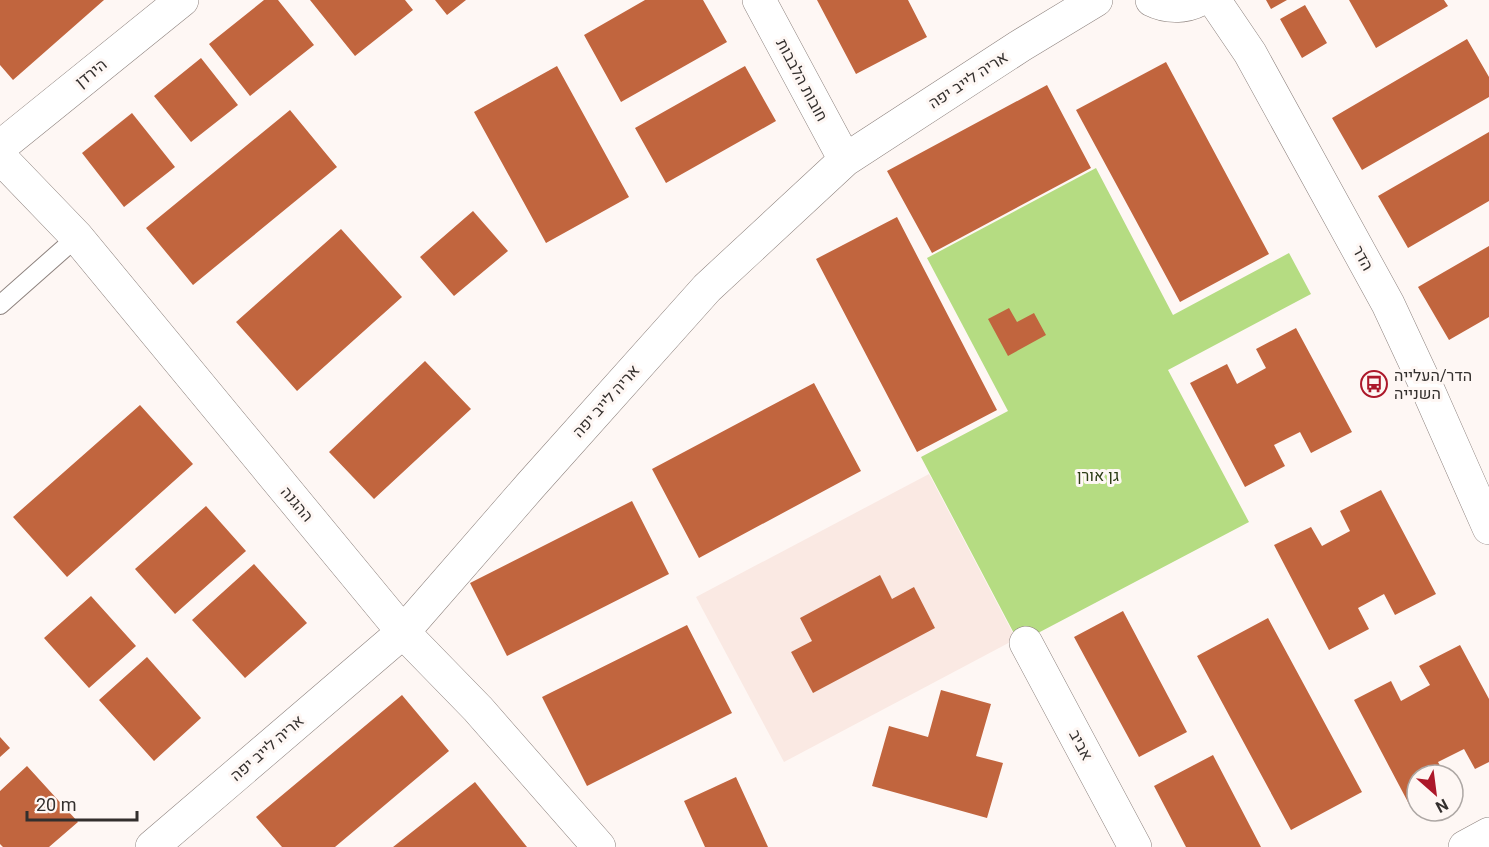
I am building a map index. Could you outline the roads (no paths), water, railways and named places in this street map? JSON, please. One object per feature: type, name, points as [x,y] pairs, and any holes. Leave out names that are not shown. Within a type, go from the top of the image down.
[{"type":"street","name":"הירדן","points":[[0,147],[182,0]]},
{"type":"street","name":"חובות הלבבות","points":[[759,0],[845,160]]},
{"type":"street","name":"אריה לייב יפה","points":[[152,847],[403,632],[707,288],[845,160],[1020,46],[1096,0]]},
{"type":"street","points":[[1152,0],[1173,6],[1192,4],[1199,0]]},
{"type":"street","name":"הדר","points":[[1214,0],[1250,53],[1388,304],[1430,392],[1489,528]]},
{"type":"street","name":"ההגנה","points":[[0,157],[77,237],[403,632],[478,709],[598,847]]},
{"type":"street","name":"אביב","points":[[1026,643],[1135,847]]},
{"type":"street","points":[[1465,847],[1489,834]]},
{"type":"lane","points":[[0,304],[77,237]]},
{"type":"place","name":"הדר/העלייה השנייה","points":[[1374,384]]},
{"type":"park label","name":"גן אורן","points":[[1098,475]]}]
